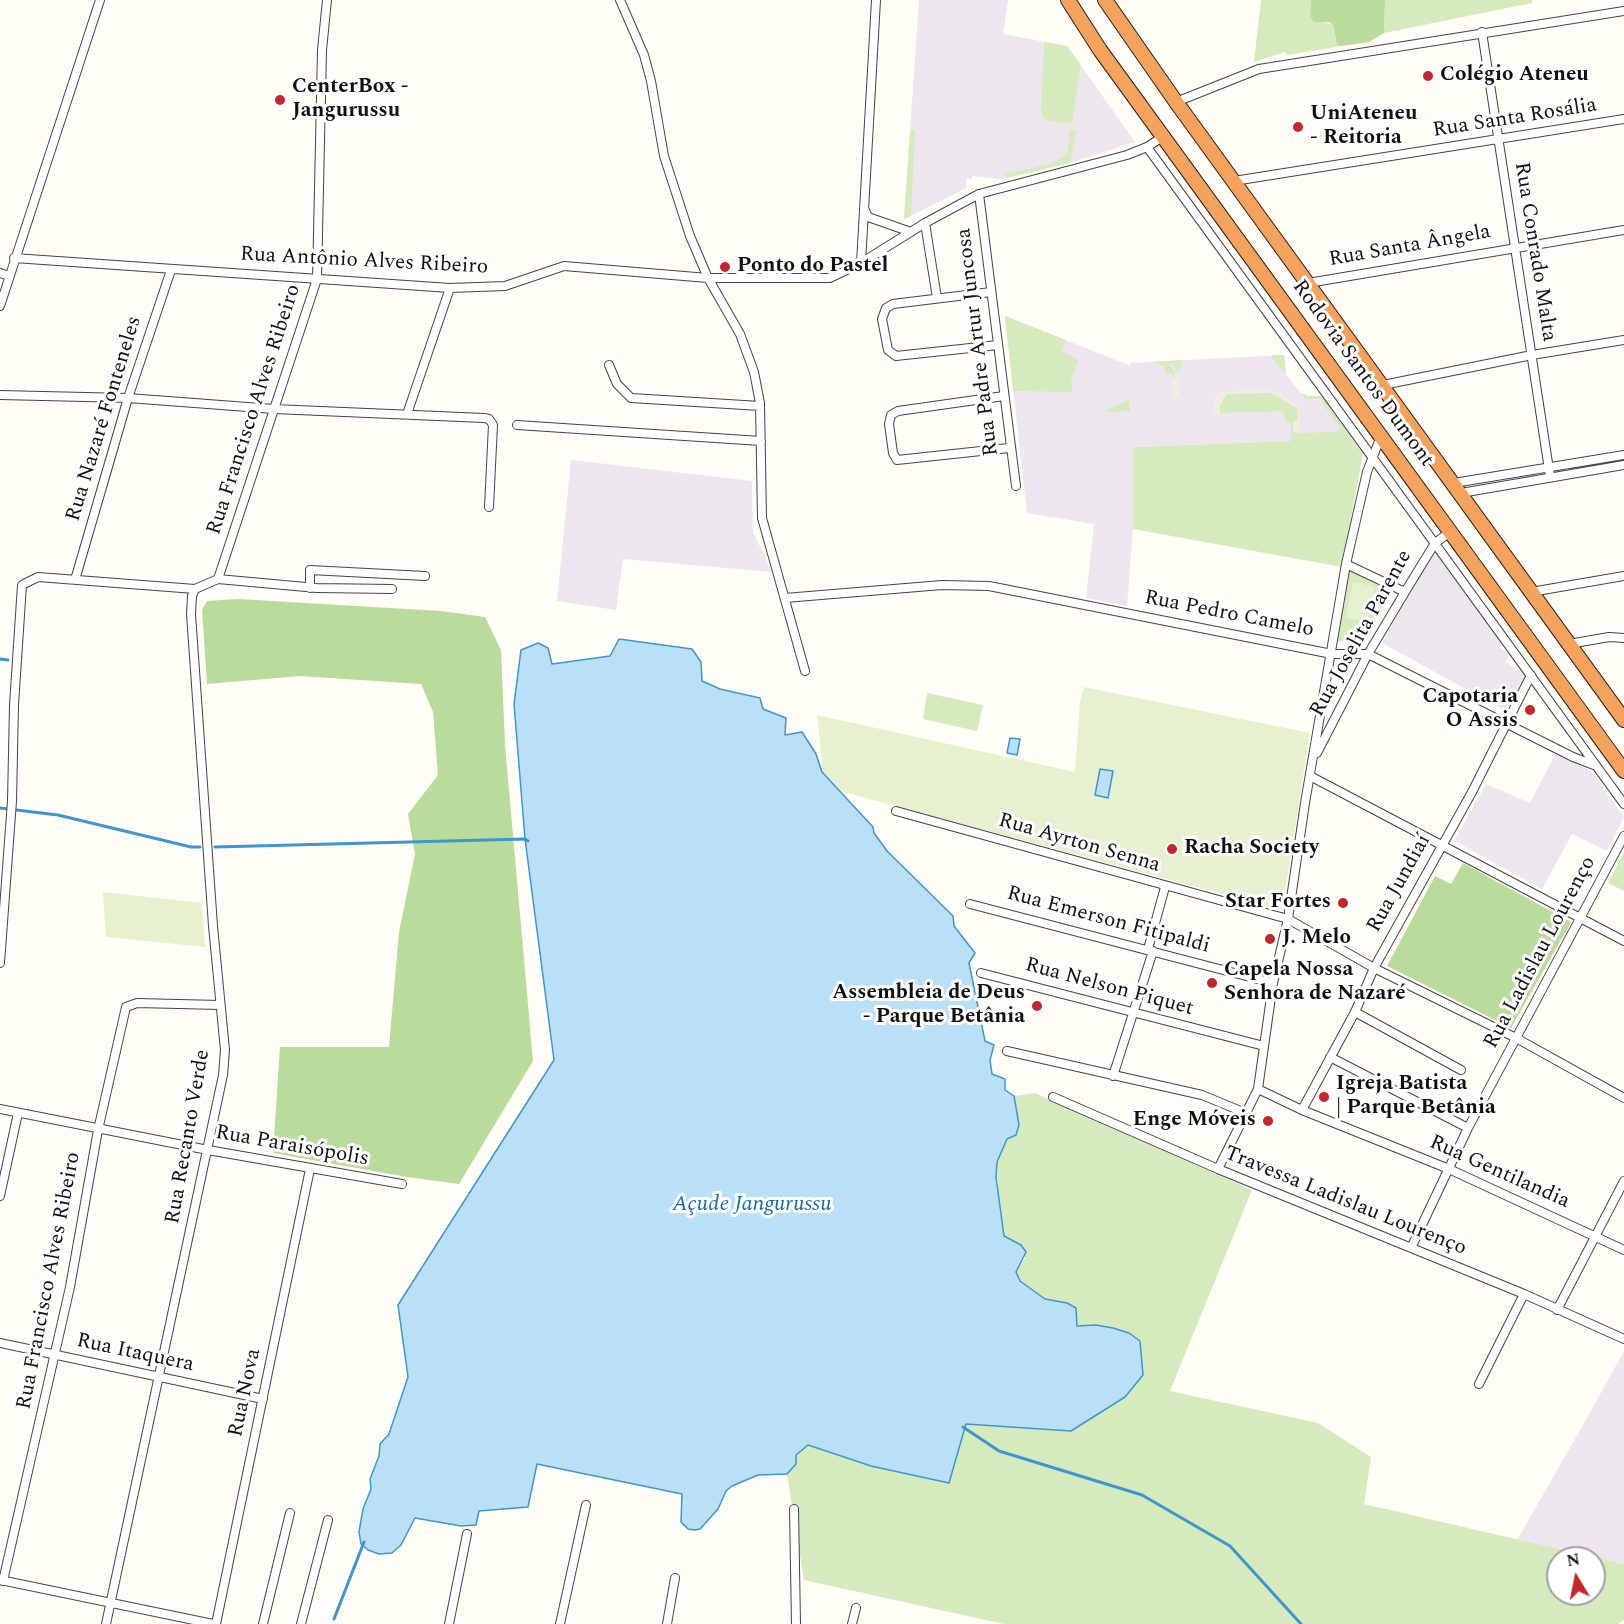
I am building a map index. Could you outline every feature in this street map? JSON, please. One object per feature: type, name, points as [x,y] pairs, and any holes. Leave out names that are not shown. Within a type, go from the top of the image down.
[{"type":"highway","name":"Rodovia Santos Dumont","points":[[1068,0],[1624,771]]},
{"type":"highway","name":"Rodovia Santos Dumont","points":[[1106,0],[1176,102],[1624,720]]},
{"type":"street","points":[[0,306],[100,0]]},
{"type":"street","name":"Rua Francisco Alves Ribeiro","points":[[218,579],[317,279],[322,50],[327,0]]},
{"type":"street","points":[[620,0],[644,55],[651,81],[664,156],[690,236],[708,278],[748,352],[760,406],[762,518],[805,671]]},
{"type":"street","points":[[861,263],[876,0]]},
{"type":"street","points":[[1176,102],[1259,69],[1623,11],[1623,0]]},
{"type":"street","name":"Rua Conrado Malta","points":[[1482,32],[1550,476]]},
{"type":"street","name":"Rua Santa Rosália","points":[[1234,181],[1624,119]]},
{"type":"street","name":"Rua Antônio Alves Ribeiro","points":[[14,258],[450,288],[504,286],[564,266],[708,278],[830,278],[861,263],[925,223],[979,194],[1086,168],[1147,147],[1164,136]]},
{"type":"street","points":[[1147,147],[1372,455],[1594,765]]},
{"type":"street","name":"Rua Padre Artur Juncosa","points":[[979,194],[1009,448],[1016,486]]},
{"type":"street","points":[[864,207],[868,217],[911,232]]},
{"type":"street","points":[[925,223],[937,298]]},
{"type":"street","name":"Rua Santa Ângela","points":[[1308,283],[1624,230]]},
{"type":"street","name":"Rua Nazaré Fonteneles","points":[[75,580],[128,398],[171,270]]},
{"type":"street","points":[[0,273],[9,276]]},
{"type":"street","points":[[407,414],[450,288]]},
{"type":"street","points":[[991,292],[900,303],[886,308],[883,313],[886,344],[891,354],[903,356],[998,345]]},
{"type":"street","points":[[1383,385],[1532,355],[1624,340]]},
{"type":"street","points":[[609,365],[617,384],[631,398],[760,406]]},
{"type":"street","points":[[0,395],[128,398],[484,418],[491,421],[489,507]]},
{"type":"street","points":[[1004,396],[911,408],[891,415],[889,424],[894,459],[1009,448]]},
{"type":"street","points":[[517,425],[761,441]]},
{"type":"street","name":"Rua Joselita Parente","points":[[1218,1169],[1248,1114],[1258,1089],[1273,983],[1288,919],[1346,564],[1372,455],[1381,436]]},
{"type":"street","points":[[1457,488],[1548,467],[1624,455]]},
{"type":"street","points":[[1457,488],[1624,465]]},
{"type":"street","name":"Rua Joselita Parente","points":[[1313,760],[1368,654],[1405,592],[1435,543],[1450,532]]},
{"type":"street","points":[[1346,564],[1405,592]]},
{"type":"street","points":[[310,588],[310,570],[425,576]]},
{"type":"street","points":[[1532,592],[1624,576]]},
{"type":"street","points":[[0,963],[12,804],[14,705],[22,585],[38,577],[195,589],[218,579],[310,588],[392,589]]},
{"type":"street","name":"Rua Pedro Camelo","points":[[785,598],[942,585],[989,586],[1332,654],[1368,654],[1573,757],[1594,765],[1624,804]]},
{"type":"street","name":"Rua Recanto Verde","points":[[106,1624],[223,1075],[225,1050],[191,614],[192,596],[195,589]]},
{"type":"street","points":[[1569,644],[1610,637],[1624,638]]},
{"type":"street","name":"Rua Jundiaí","points":[[1302,1110],[1355,1012],[1374,968],[1443,845],[1531,675]]},
{"type":"street","points":[[1310,776],[1624,941]]},
{"type":"street","name":"Rua Ayrton Senna","points":[[896,811],[1165,887],[1288,919],[1374,968],[1516,1038],[1624,1098]]},
{"type":"street","name":"Rua Ladislau Lourenço","points":[[1411,1248],[1468,1128],[1578,918],[1624,838]]},
{"type":"street","points":[[1113,1076],[1150,950],[1165,887]]},
{"type":"street","name":"Rua Emerson Fitipaldi","points":[[970,904],[1273,983]]},
{"type":"street","name":"Rua Nelson Piquet","points":[[981,973],[1264,1046]]},
{"type":"street","name":"Rua Francisco Alves Ribeiro","points":[[2,1580],[55,1356],[98,1130],[126,1007],[130,1004],[143,1003],[220,1005]]},
{"type":"street","points":[[1355,1012],[1461,1070]]},
{"type":"street","points":[[1006,1051],[1202,1095],[1248,1114]]},
{"type":"street","points":[[1330,1057],[1468,1128]]},
{"type":"street","name":"Rua Gentilandia","points":[[1258,1089],[1302,1110],[1449,1169],[1624,1250]]},
{"type":"street","name":"Travessa Ladislau Lourenço","points":[[1053,1097],[1218,1169],[1524,1294],[1624,1339]]},
{"type":"street","name":"Rua Paraisópolis","points":[[0,1109],[98,1130],[402,1184]]},
{"type":"street","points":[[0,1196],[18,1113]]},
{"type":"street","name":"Rua Nova","points":[[214,1624],[310,1169]]},
{"type":"street","points":[[1557,1310],[1624,1181]]},
{"type":"street","points":[[1479,1384],[1524,1294]]},
{"type":"street","name":"Rua Itaquera","points":[[0,1344],[263,1399]]},
{"type":"street","points":[[560,1624],[586,1505]]},
{"type":"street","points":[[794,1509],[796,1624]]},
{"type":"street","points":[[263,1624],[290,1513]]},
{"type":"street","points":[[301,1624],[328,1520]]},
{"type":"street","points":[[448,1624],[466,1534]]},
{"type":"street","points":[[667,1624],[675,1578]]},
{"type":"street","points":[[2,1580],[214,1624]]},
{"type":"street","points":[[852,1624],[856,1608]]},
{"type":"shaded area","points":[[919,0],[1008,0],[1003,34],[1067,46],[1135,142],[1070,163],[1002,179],[972,176],[972,179],[966,179],[966,188],[904,219]]},
{"type":"shaded area","points":[[1005,316],[1131,366],[1130,363],[1284,355],[1286,374],[1305,399],[1319,399],[1346,435],[1342,439],[1134,447],[1133,529],[1127,606],[1086,598],[1094,524],[1027,513]]},
{"type":"shaded area","points":[[1178,372],[1177,378],[1181,384],[1179,395],[1171,399],[1175,393],[1170,385]]},
{"type":"shaded area","points":[[1263,389],[1277,392],[1299,406],[1301,430],[1293,431],[1293,421],[1298,421],[1297,408],[1272,393],[1227,394],[1220,404],[1220,413],[1214,413],[1214,398],[1221,392]]},
{"type":"shaded area","points":[[571,460],[752,481],[753,532],[772,572],[623,559],[616,610],[557,601]]},
{"type":"shaded area","points":[[1436,553],[1502,644],[1500,648],[1510,654],[1506,662],[1525,675],[1506,711],[1382,643],[1426,562]]},
{"type":"shaded area","points":[[1556,753],[1592,772],[1624,817],[1607,851],[1572,834],[1542,889],[1454,841],[1486,784],[1530,803]]},
{"type":"shaded area","points":[[1624,1351],[1624,1564],[1606,1560],[1606,1546],[1546,1547],[1517,1540]]},
{"type":"green space","points":[[1261,0],[1311,0],[1310,17],[1333,25],[1337,45],[1341,46],[1288,55],[1285,52],[1254,62]]},
{"type":"green space","points":[[1311,0],[1385,0],[1384,33],[1369,42],[1337,45],[1333,25],[1329,22],[1314,22],[1310,17]]},
{"type":"green space","points":[[1385,0],[1532,0],[1532,3],[1384,33]]},
{"type":"green space","points":[[1044,42],[1067,46],[1081,65],[1072,122],[1065,124],[1045,120],[1041,112]]},
{"type":"green space","points":[[910,130],[915,130],[911,216],[904,219]]},
{"type":"green space","points":[[1070,130],[1076,131],[1070,163],[1006,178],[1006,174],[1051,164],[1068,153]]},
{"type":"green space","points":[[1005,316],[1066,340],[1062,351],[1078,360],[1071,380],[1072,392],[1013,391]]},
{"type":"green space","points":[[1272,355],[1284,355],[1286,374],[1272,358]]},
{"type":"green space","points":[[1182,360],[1178,372],[1172,363],[1169,364],[1175,373],[1174,381],[1172,374],[1165,373],[1164,366],[1152,362]]},
{"type":"green space","points":[[1300,392],[1307,396],[1322,396],[1363,454],[1342,567],[1133,529],[1133,447],[1291,441],[1291,423],[1285,423],[1284,411],[1220,413],[1220,404],[1227,394],[1272,393],[1297,408],[1298,421],[1293,422],[1294,433],[1336,432],[1341,429],[1319,399],[1305,399]]},
{"type":"green space","points":[[1129,400],[1130,411],[1106,412],[1106,410]]},
{"type":"green space","points":[[1352,571],[1390,592],[1366,636],[1337,642],[1335,639],[1349,573]]},
{"type":"green space","points":[[1353,582],[1375,587],[1368,622],[1346,618]]},
{"type":"green space","points":[[238,599],[441,611],[485,617],[501,650],[505,745],[533,1061],[459,1184],[273,1153],[280,1047],[389,1047],[399,932],[415,854],[408,814],[438,775],[433,712],[421,684],[300,676],[207,684],[202,610],[207,601]]},
{"type":"green space","name":"Racha Society","points":[[1084,687],[1310,733],[1282,910],[825,787],[817,715],[1075,772],[1080,702]]},
{"type":"green space","points":[[927,693],[983,705],[977,731],[923,719]]},
{"type":"green space","points":[[1624,852],[1624,891],[1608,883]]},
{"type":"green space","points":[[1463,863],[1571,922],[1511,1028],[1387,966],[1435,876],[1451,884]]},
{"type":"green space","points":[[103,892],[202,903],[205,947],[106,937]]},
{"type":"green space","points":[[1035,1093],[1252,1190],[1170,1391],[1318,1423],[1371,1457],[1364,1504],[1546,1546],[1546,1606],[1606,1606],[1606,1560],[1624,1564],[1624,1620],[1618,1624],[1004,1624],[804,1580],[787,1474],[796,1464],[796,1455],[808,1445],[823,1448],[966,1424],[1071,1431],[1096,1325],[1077,1326],[1067,1303],[1045,1299],[1020,1281],[1016,1272],[1025,1258],[1004,1236],[999,1211],[997,1162],[1007,1139],[1019,1125],[1014,1096]]},
{"type":"water","name":"Açude Jangurussu","points":[[619,639],[692,649],[701,662],[702,681],[720,689],[760,698],[763,709],[786,718],[785,735],[802,732],[816,754],[822,772],[873,827],[874,833],[887,851],[953,916],[954,926],[975,953],[969,963],[985,1041],[994,1045],[990,1060],[992,1074],[1005,1079],[1005,1090],[1014,1096],[1019,1125],[1016,1135],[1007,1139],[997,1162],[996,1177],[1004,1236],[1021,1245],[1026,1252],[1016,1272],[1020,1281],[1045,1299],[1067,1303],[1076,1308],[1077,1326],[1096,1325],[1113,1328],[1129,1333],[1140,1341],[1143,1375],[1125,1397],[1071,1431],[966,1424],[949,1483],[871,1466],[808,1445],[796,1455],[796,1464],[787,1474],[758,1475],[732,1486],[726,1491],[718,1509],[700,1529],[695,1530],[688,1529],[681,1522],[682,1494],[537,1464],[528,1507],[479,1511],[476,1525],[461,1526],[415,1518],[401,1545],[392,1553],[379,1554],[368,1550],[361,1544],[359,1532],[363,1509],[371,1489],[370,1479],[379,1456],[380,1444],[389,1434],[408,1377],[398,1305],[554,1060],[525,839],[514,704],[521,650],[538,643],[548,648],[552,664],[610,656]]},
{"type":"water","points":[[1010,738],[1020,739],[1017,755],[1007,753]]},
{"type":"water","points":[[1100,769],[1113,771],[1108,798],[1095,795]]},
{"type":"waterway","points":[[0,659],[8,660]]},
{"type":"waterway","points":[[0,808],[58,815],[191,847],[200,847]]},
{"type":"waterway","points":[[215,847],[525,839],[528,841]]},
{"type":"waterway","points":[[963,1427],[999,1451],[1142,1495],[1230,1546],[1301,1624]]},
{"type":"waterway","points":[[334,1619],[364,1542]]},
{"type":"place","name":"Colégio Ateneu","points":[[1428,76]]},
{"type":"place","name":"CenterBox - Jangurussu","points":[[280,100]]},
{"type":"place","name":"UniAteneu - Reitoria","points":[[1298,127]]},
{"type":"place","name":"Ponto do Pastel","points":[[725,267]]},
{"type":"place","name":"Capotaria O Assis","points":[[1530,710]]},
{"type":"place","name":"Racha Society","points":[[1172,849]]},
{"type":"place","name":"Star Fortes","points":[[1343,903]]},
{"type":"place","name":"J. Melo","points":[[1270,939]]},
{"type":"place","name":"Capela Nossa Senhora de Nazaré","points":[[1212,983]]},
{"type":"place","name":"Assembleia de Deus - Parque Betânia","points":[[1037,1006]]},
{"type":"place","name":"Igreja Batista | Parque Betânia","points":[[1324,1097]]},
{"type":"place","name":"Enge Móveis","points":[[1268,1121]]}]
